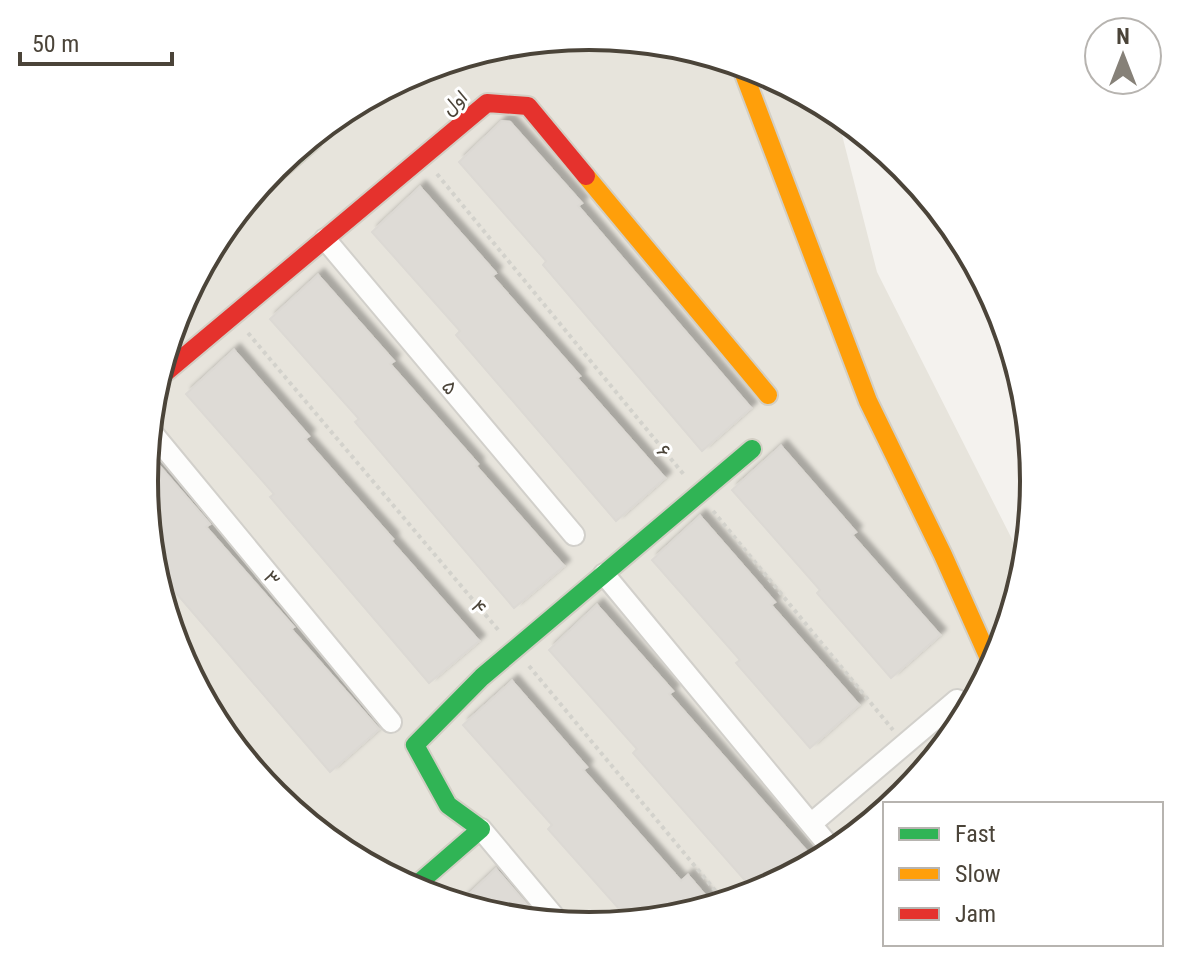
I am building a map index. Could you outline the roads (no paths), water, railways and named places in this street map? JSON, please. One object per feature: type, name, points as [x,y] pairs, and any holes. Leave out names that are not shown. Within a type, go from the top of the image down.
[{"type":"street","points":[[746,80],[868,401],[986,651]]},
{"type":"street","name":"اول","points":[[174,365],[487,103],[528,106],[768,395]]},
{"type":"street","name":"۵","points":[[325,239],[574,535]]},
{"type":"street","name":"۳","points":[[160,442],[391,722]]},
{"type":"street","points":[[548,910],[481,829],[448,805],[415,745],[482,677],[752,449]]},
{"type":"street","points":[[604,574],[825,841]]},
{"type":"street","points":[[812,823],[957,700]]},
{"type":"street","points":[[424,879],[481,829]]}]
